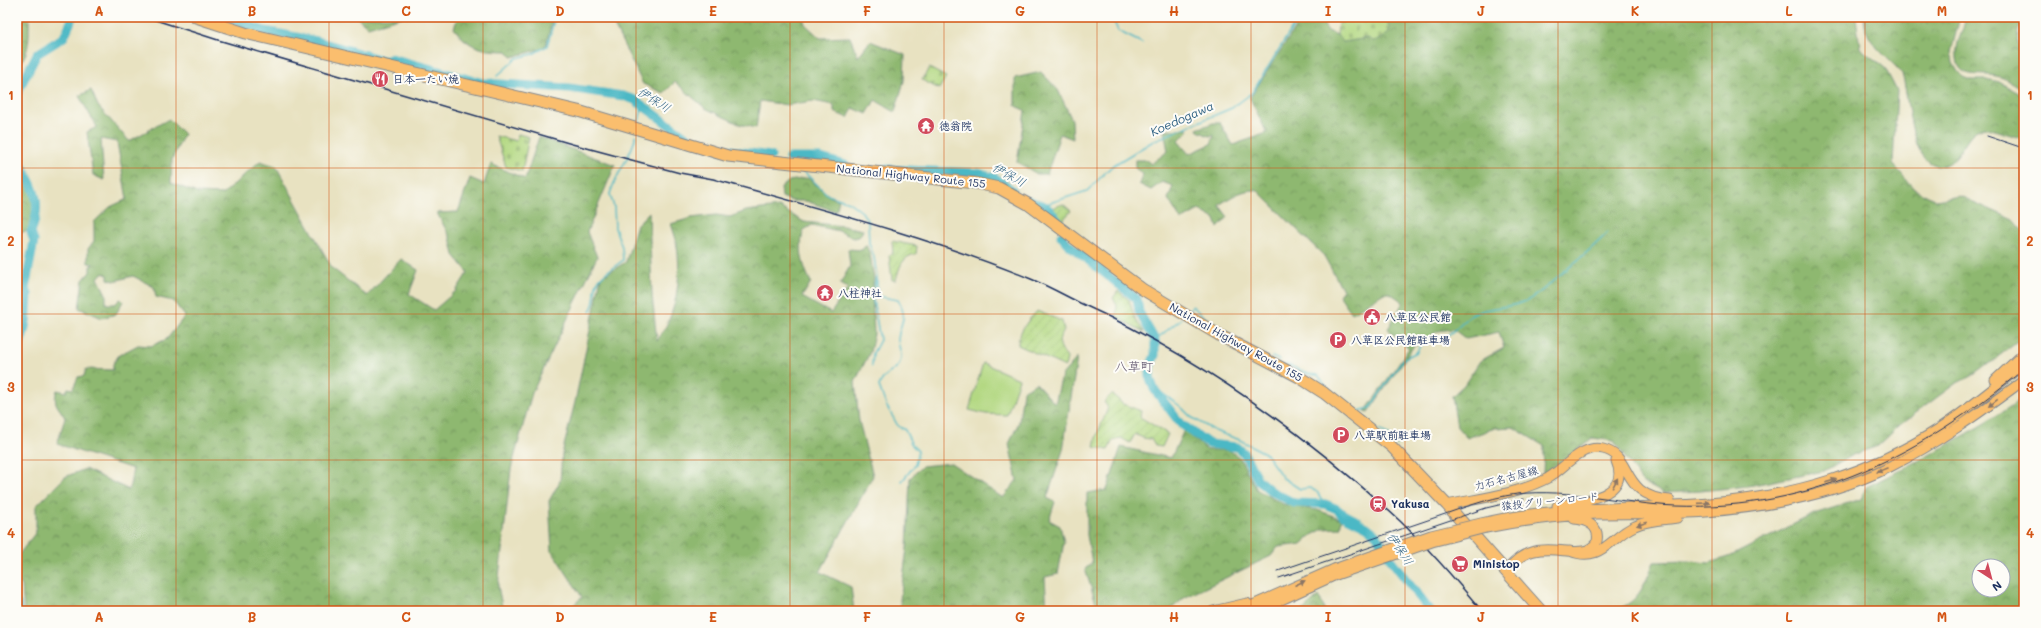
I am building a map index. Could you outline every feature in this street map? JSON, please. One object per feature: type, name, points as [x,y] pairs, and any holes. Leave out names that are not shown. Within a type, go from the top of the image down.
[{"type":"highway","name":"National Highway Route 155","points":[[196,17],[245,33],[578,111],[728,156],[975,183],[999,188],[1028,204],[1142,289],[1212,331],[1299,377],[1324,393],[1392,447],[1447,505],[1541,611]]},
{"type":"main road","points":[[1905,449],[1966,405],[2024,353]]},
{"type":"main road","points":[[1623,510],[1746,499],[1791,492],[1852,473],[1905,449],[1961,413],[2024,364]]},
{"type":"main road","points":[[1570,551],[1581,555],[1598,552],[1626,531],[1644,523],[1706,516],[1782,502],[1854,482],[1889,467],[1927,447],[1972,419],[2024,380]]},
{"type":"main road","name":"力石名古屋線","points":[[1447,505],[1518,489],[1540,482],[1587,450],[1598,448],[1610,452]]},
{"type":"main road","points":[[1610,452],[1621,462],[1631,481],[1644,493],[1655,498],[1677,500],[1684,504]]},
{"type":"main road","points":[[1239,611],[1335,572],[1485,524],[1593,499],[1606,494],[1615,486],[1619,476],[1618,465],[1610,452]]},
{"type":"main road","points":[[1623,510],[1705,512],[1750,508]]},
{"type":"main road","name":"猿投グリーンロード","points":[[1485,524],[1550,511],[1623,510]]},
{"type":"main road","name":"猿投グリーンロード","points":[[1485,524],[1623,510]]},
{"type":"main road","points":[[1506,572],[1519,558],[1534,551],[1546,548],[1578,553],[1591,549],[1597,541],[1597,533],[1589,523],[1563,517]]},
{"type":"main road","points":[[1266,611],[1335,572]]},
{"type":"main road","points":[[1257,611],[1308,588]]},
{"type":"main road","points":[[1214,611],[1266,599]]},
{"type":"green space","points":[[23,17],[29,17],[28,43],[25,56],[17,65],[17,46],[22,35]]},
{"type":"green space","points":[[357,17],[402,17],[368,27]]},
{"type":"green space","points":[[458,17],[553,17],[546,45],[541,49],[512,57],[507,51],[484,49],[465,40],[454,28]]},
{"type":"green space","points":[[610,17],[803,17],[805,24],[820,38],[850,37],[858,57],[870,41],[905,55],[904,81],[895,112],[875,100],[867,114],[853,108],[848,118],[834,112],[834,105],[813,101],[787,105],[760,101],[756,128],[739,124],[705,108],[675,82],[664,93],[643,84]]},
{"type":"green space","points":[[1302,17],[1315,17],[1322,22],[1328,31],[1337,35],[1343,42],[1368,38],[1380,39],[1383,17],[1856,17],[1860,48],[1885,68],[1897,91],[1893,164],[1914,189],[1936,200],[1960,196],[2014,220],[2024,232],[2024,337],[1975,374],[1955,384],[1901,424],[1878,446],[1852,455],[1824,471],[1748,486],[1663,493],[1642,482],[1614,441],[1593,438],[1543,475],[1544,446],[1513,427],[1495,428],[1467,438],[1457,427],[1452,396],[1464,385],[1480,361],[1504,348],[1499,332],[1466,339],[1453,329],[1438,331],[1413,347],[1368,413],[1365,412],[1409,348],[1388,329],[1403,302],[1390,293],[1384,293],[1352,313],[1339,295],[1343,290],[1324,256],[1258,191],[1253,190],[1243,192],[1233,196],[1219,205],[1228,217],[1218,228],[1215,219],[1199,210],[1181,220],[1168,199],[1173,186],[1162,182],[1151,190],[1139,184],[1143,174],[1135,168],[1135,160],[1146,160],[1151,164],[1168,151],[1164,131],[1187,128],[1188,131],[1178,141],[1189,154],[1211,144],[1214,135],[1209,136],[1198,131],[1197,129],[1213,123],[1220,123],[1233,145],[1267,133],[1250,98]]},
{"type":"green space","points":[[1347,17],[1383,17],[1390,27],[1389,33],[1380,39],[1373,41],[1368,38],[1343,42],[1337,35],[1338,23],[1342,23]]},
{"type":"green space","points":[[1864,17],[1960,17],[1951,52],[1953,63],[1958,72],[1968,80],[1991,80],[1999,82],[2024,96],[2024,139],[1984,127],[1977,130],[1969,137],[1958,154],[1949,163],[1936,165],[1927,160],[1920,151],[1915,139],[1902,74],[1869,37],[1866,31]]},
{"type":"green space","points":[[1965,17],[2024,17],[2018,31],[2017,43],[2024,58],[2024,90],[2003,78],[1988,75],[1968,74],[1959,67],[1957,60],[1957,46],[1964,26]]},
{"type":"green space","points":[[929,68],[946,77],[939,89],[922,80]]},
{"type":"green space","points":[[1041,72],[1058,90],[1072,120],[1073,139],[1060,134],[1047,174],[1037,174],[1017,162],[1025,111],[1015,105],[1015,78]]},
{"type":"green space","points":[[91,90],[98,106],[129,141],[169,119],[184,134],[172,159],[171,183],[197,193],[223,194],[260,161],[276,166],[332,268],[367,296],[401,259],[418,270],[409,294],[434,310],[456,291],[468,272],[454,255],[450,237],[437,213],[458,212],[470,178],[484,184],[491,164],[525,179],[539,137],[615,165],[587,232],[597,257],[532,393],[511,469],[498,586],[503,611],[24,611],[22,585],[17,582],[17,557],[36,532],[36,506],[65,477],[85,469],[129,490],[133,469],[57,444],[65,418],[55,399],[57,390],[66,392],[68,388],[73,389],[78,377],[84,376],[86,369],[113,370],[113,364],[119,355],[138,345],[151,346],[167,339],[185,316],[173,301],[156,297],[154,287],[133,276],[114,281],[108,279],[108,275],[102,273],[98,278],[106,294],[106,304],[115,304],[120,299],[123,301],[116,314],[102,318],[79,308],[83,280],[90,272],[90,266],[93,264],[88,263],[88,249],[94,241],[94,222],[110,207],[127,199],[117,142],[101,139],[104,180],[93,175],[87,132],[97,127],[79,96]]},
{"type":"green space","points":[[518,134],[529,137],[522,171],[506,167],[496,136],[516,141]]},
{"type":"green space","points":[[17,164],[27,181],[34,203],[32,221],[28,231],[17,233]]},
{"type":"green space","points":[[808,178],[832,198],[839,200],[835,211],[806,201],[792,201],[782,197],[781,188],[789,181]]},
{"type":"green space","points":[[1063,204],[1071,211],[1063,220],[1050,209]]},
{"type":"green space","points":[[779,207],[804,222],[843,226],[863,230],[860,236],[854,238],[839,231],[812,225],[804,230],[801,249],[803,263],[811,282],[802,297],[831,313],[848,288],[840,284],[850,266],[848,249],[862,250],[866,245],[870,254],[874,279],[872,293],[874,334],[870,352],[855,382],[859,421],[873,476],[820,572],[851,587],[854,611],[567,611],[582,597],[552,551],[549,501],[560,481],[562,454],[575,402],[601,277],[626,262],[637,224],[649,212],[652,295],[657,341],[669,320],[676,297],[678,284],[679,272],[677,247],[671,224],[691,218],[716,215],[730,217],[746,211]]},
{"type":"green space","points":[[892,241],[917,246],[916,254],[907,257],[902,263],[896,280],[892,280],[889,255],[893,254]]},
{"type":"green space","points":[[1118,291],[1129,300],[1135,319],[1144,332],[1116,317],[1117,305],[1113,298]]},
{"type":"green space","points":[[1037,311],[1062,321],[1064,331],[1059,341],[1067,358],[1065,367],[1018,345],[1018,340],[1027,322]]},
{"type":"green space","points":[[1077,358],[1063,450],[1047,498],[1055,502],[1049,520],[1060,526],[1064,542],[1058,574],[1045,577],[1047,611],[901,611],[900,600],[907,548],[910,478],[922,466],[951,463],[1003,498],[1017,480],[1009,444],[1019,422],[1023,391],[1036,383],[1055,404],[1062,375]]},
{"type":"green space","points":[[983,363],[1019,379],[1007,415],[986,414],[969,410]]},
{"type":"green space","points":[[1112,394],[1123,404],[1141,411],[1140,417],[1168,434],[1162,447],[1155,446],[1151,439],[1143,438],[1135,434],[1130,443],[1121,438],[1113,440],[1108,450],[1094,447],[1096,436],[1108,407],[1104,402]]},
{"type":"green space","points":[[2024,397],[2024,440],[2022,441],[2024,443],[2024,611],[1609,611],[1627,605],[1639,594],[1654,562],[1689,561],[1709,563],[1731,556],[1814,514],[1861,499],[1866,487],[1907,467],[1986,422]]},
{"type":"green space","points":[[1184,430],[1207,450],[1229,450],[1240,458],[1257,490],[1283,504],[1317,510],[1342,519],[1340,528],[1323,529],[1312,535],[1302,544],[1278,547],[1271,556],[1184,598],[1169,611],[1096,611],[1096,603],[1085,569],[1092,563],[1087,535],[1087,493],[1107,490],[1121,447],[1171,458]]},
{"type":"green space","points":[[1319,596],[1325,611],[1302,611]]},
{"type":"waterway","points":[[17,93],[37,54],[64,37],[73,17]]},
{"type":"waterway","name":"伊保川","points":[[221,17],[265,31],[317,41],[386,61],[391,58],[483,83],[569,88],[623,96],[635,100],[689,139],[700,143]]},
{"type":"waterway","points":[[497,76],[517,58],[533,54],[547,46],[555,17]]},
{"type":"waterway","points":[[1112,17],[1118,31],[1142,43]]},
{"type":"waterway","name":"Koedogawa","points":[[1043,205],[1087,191],[1112,166],[1155,140],[1232,108],[1252,93],[1299,17]]},
{"type":"waterway","name":"伊保川","points":[[491,83],[492,79]]},
{"type":"waterway","points":[[638,125],[643,105]]},
{"type":"waterway","points":[[590,311],[594,303],[595,288],[598,281],[603,275],[623,260],[622,247],[615,228],[614,207],[610,194],[631,150],[636,135]]},
{"type":"waterway","name":"伊保川","points":[[720,149],[771,156]]},
{"type":"waterway","points":[[17,157],[31,184],[36,201],[35,220],[31,232],[34,241],[25,289],[28,294],[26,323],[23,336],[17,350]]},
{"type":"waterway","name":"伊保川","points":[[789,158],[821,158],[845,165]]},
{"type":"waterway","name":"伊保川","points":[[883,169],[978,173],[995,178],[1012,190]]},
{"type":"waterway","points":[[802,170],[828,195],[849,202],[862,212],[868,222],[869,243],[874,257],[877,278],[877,296],[898,300],[903,312],[903,320],[898,339],[901,359],[898,366],[883,379],[879,386],[886,405],[898,426],[905,430],[912,445],[918,451],[915,465],[902,481]]},
{"type":"waterway","name":"Koedogawa","points":[[1028,200],[1047,208],[1055,216],[1059,224]]},
{"type":"waterway","points":[[1355,412],[1370,408],[1403,359],[1417,352],[1421,343],[1426,338],[1442,338],[1447,336],[1470,316],[1476,313],[1519,304],[1531,299],[1597,244],[1608,232]]},
{"type":"waterway","name":"伊保川","points":[[1061,236],[1068,244],[1137,299],[1139,312],[1155,340],[1155,355],[1150,367],[1150,378],[1154,389],[1180,423],[1209,444],[1237,447],[1244,453],[1258,480],[1271,491],[1294,503],[1325,504],[1337,509],[1343,515],[1367,527],[1377,535],[1388,556],[1430,611]]},
{"type":"waterway","points":[[872,366],[873,353],[880,340],[873,299],[876,276]]},
{"type":"waterway","points":[[1188,312],[1192,306],[1217,328]]},
{"type":"waterway","points":[[1155,340],[1181,319]]},
{"type":"waterway","points":[[1272,357],[1279,360]]},
{"type":"waterway","points":[[1286,364],[1309,374],[1318,375],[1328,389]]},
{"type":"waterway","points":[[1162,393],[1180,406],[1191,417],[1215,431],[1240,440],[1265,453],[1283,478],[1300,489],[1310,488],[1317,492],[1322,500],[1333,503],[1361,518]]},
{"type":"waterway","points":[[1379,430],[1390,436],[1397,445]]},
{"type":"waterway","points":[[17,604],[18,611]]},
{"type":"tram line","points":[[1987,136],[2020,147]]},
{"type":"tram line","points":[[1278,571],[1471,505],[1494,498],[1517,494],[1557,493],[1656,505],[1726,505],[1774,499],[1819,487],[1863,471],[1905,451],[1945,427],[2024,369]]},
{"type":"tram line","points":[[1279,578],[1486,508],[1524,499]]},
{"type":"railway","points":[[146,17],[218,40],[572,144],[680,173],[713,179],[874,224],[953,250],[1037,282],[1166,347],[1249,399],[1327,458],[1400,521],[1442,565],[1482,611]]},
{"type":"place","name":"日本一たい焼","points":[[380,79]]},
{"type":"place","name":"徳翁院","points":[[926,126]]},
{"type":"place","name":"八柱神社","points":[[825,293]]},
{"type":"place","name":"八草区公民館","points":[[1372,317]]},
{"type":"place","name":"八草区公民館駐車場","points":[[1338,340]]},
{"type":"place","name":"八草駅前駐車場","points":[[1341,435]]},
{"type":"place","name":"Yakusa","points":[[1378,504]]},
{"type":"place","name":"Ministop","points":[[1460,564]]},
{"type":"district","name":"八草町","points":[[1134,366]]}]
